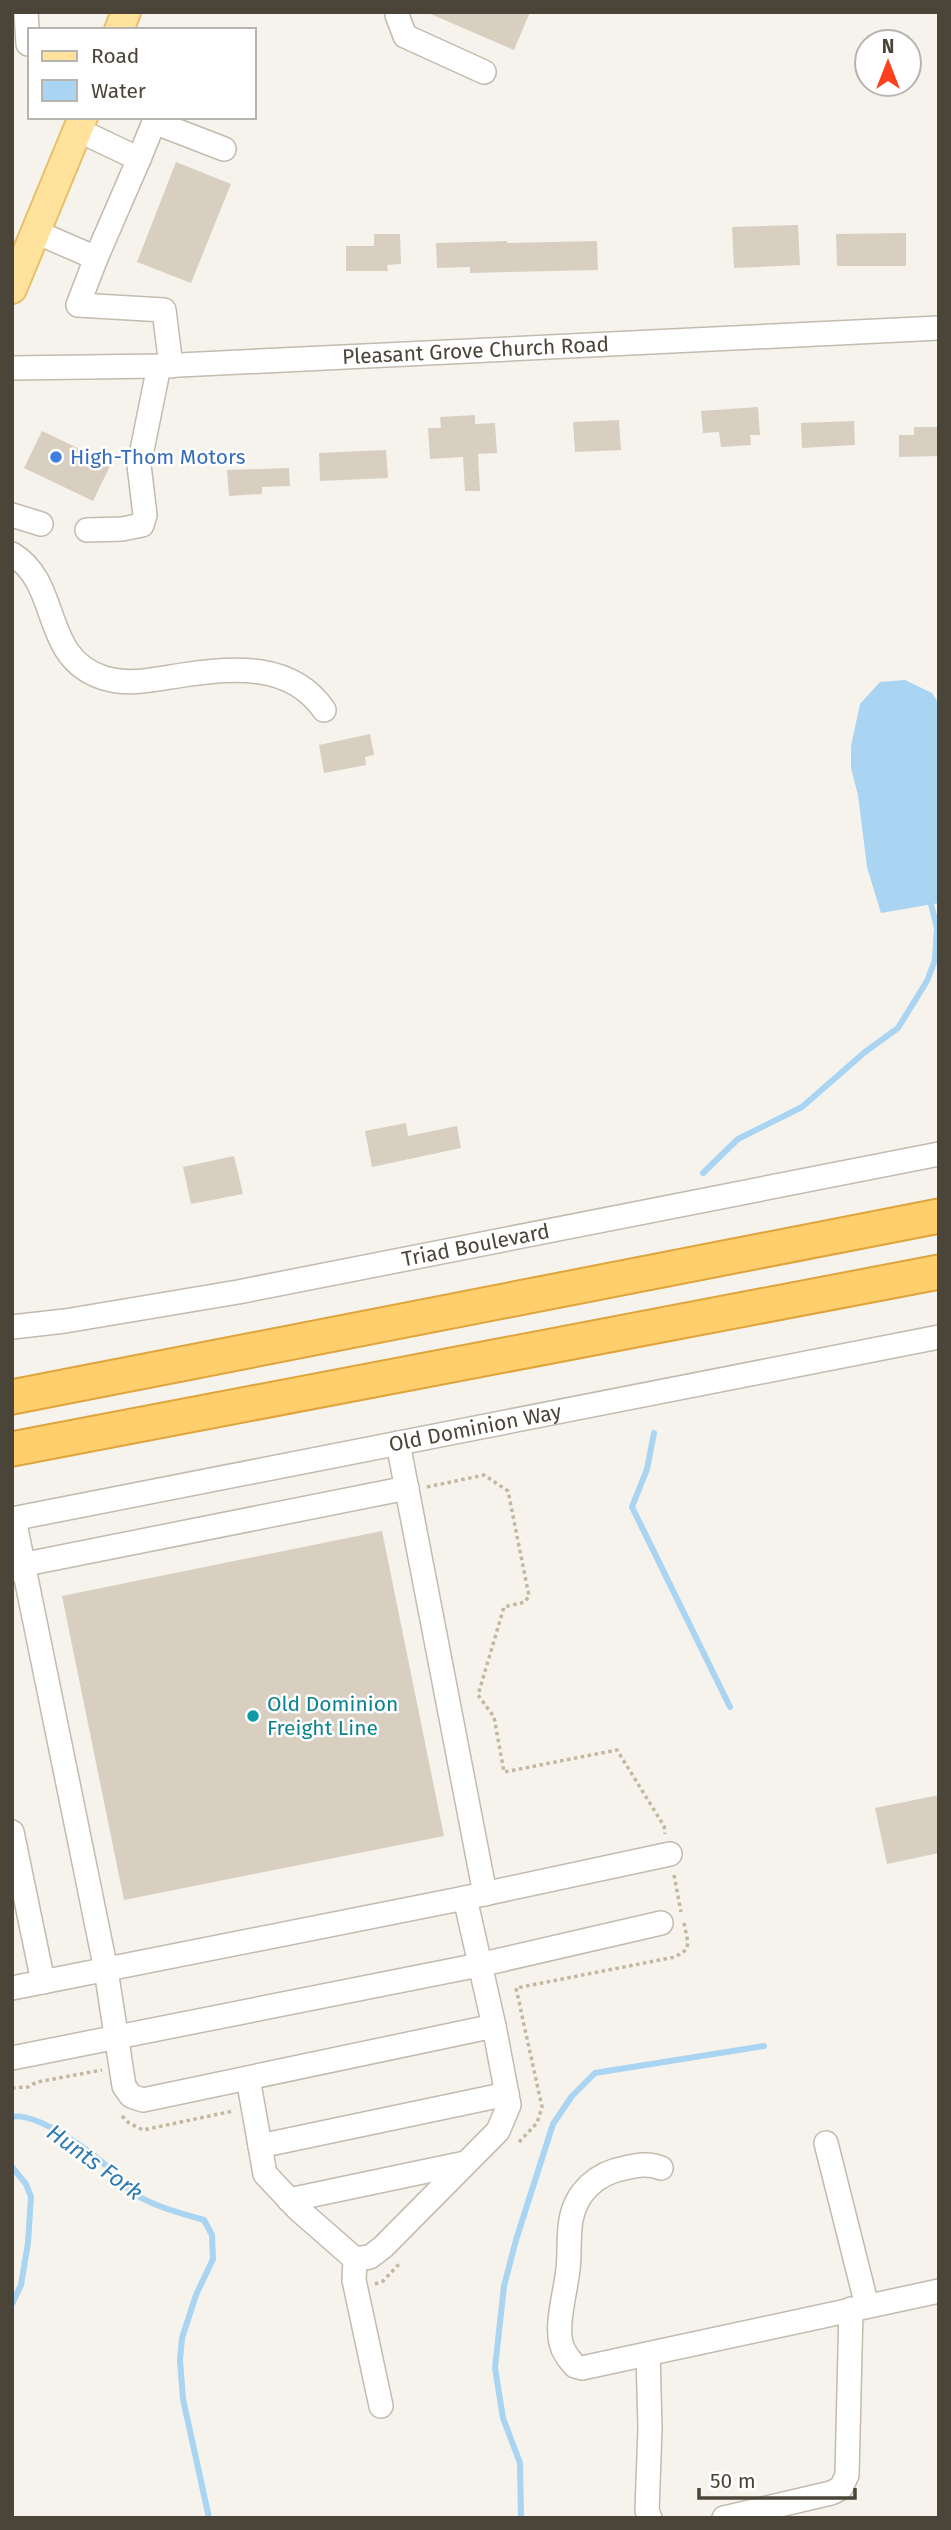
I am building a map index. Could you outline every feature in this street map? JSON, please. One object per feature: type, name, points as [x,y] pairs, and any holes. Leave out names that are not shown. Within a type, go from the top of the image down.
[{"type":"highway","points":[[12,1397],[939,1216]]},
{"type":"highway","points":[[12,1449],[939,1272]]},
{"type":"highway","points":[[12,1464],[170,1419]]},
{"type":"main road","points":[[119,28],[126,12]]},
{"type":"main road","points":[[12,289],[80,124]]},
{"type":"street","points":[[24,46],[26,12]]},
{"type":"street","points":[[398,12],[405,36],[484,72]]},
{"type":"street","points":[[87,530],[122,529],[142,525],[145,515],[139,465],[165,366],[164,310],[78,305],[155,122],[224,149]]},
{"type":"street","points":[[80,124],[139,159]]},
{"type":"street","points":[[36,232],[96,258]]},
{"type":"street","name":"Pleasant Grove Church Road","points":[[12,368],[165,366],[939,328]]},
{"type":"street","points":[[12,515],[41,524]]},
{"type":"street","points":[[12,554],[32,570],[44,594],[64,649],[79,666],[103,678],[132,683],[240,670],[274,673],[302,686],[324,710]]},
{"type":"street","name":"Triad Boulevard","points":[[12,1327],[65,1321],[238,1292],[939,1154]]},
{"type":"street","name":"Old Dominion Way","points":[[13,1519],[939,1337]]},
{"type":"street","points":[[247,2078],[265,2174],[335,2244],[355,2259],[370,2257],[383,2247],[498,2131],[509,2105],[479,1965],[475,1896],[398,1443]]},
{"type":"street","points":[[18,1569],[44,1560],[407,1488]]},
{"type":"street","points":[[13,1519],[18,1569],[106,1970],[124,2086],[131,2096],[143,2100],[494,2026]]},
{"type":"street","points":[[12,1832],[43,1982]]},
{"type":"street","points":[[12,1988],[475,1896],[670,1854]]},
{"type":"street","points":[[12,2058],[479,1965],[661,1923]]},
{"type":"street","points":[[260,2146],[507,2094]]},
{"type":"street","points":[[724,2518],[831,2493],[841,2488],[847,2475],[859,2308],[826,2143]]},
{"type":"street","points":[[289,2200],[465,2163]]},
{"type":"street","points":[[661,2168],[652,2164],[618,2169],[600,2176],[588,2186],[575,2208],[570,2222],[569,2265],[559,2333],[561,2346],[575,2366],[582,2368],[939,2291]]},
{"type":"street","points":[[355,2259],[354,2280],[381,2406]]},
{"type":"street","points":[[648,2354],[650,2428],[647,2511],[650,2518]]},
{"type":"path","points":[[12,2088],[29,2087],[37,2082],[105,2069]]},
{"type":"path","points":[[118,2110],[129,2123],[143,2130],[234,2110],[236,2122]]},
{"type":"water","points":[[905,680],[932,693],[939,704],[939,903],[881,913],[867,867],[858,795],[851,768],[851,746],[860,704],[880,682]]},
{"type":"building","points":[[426,12],[530,12],[514,50]]},
{"type":"building","points":[[176,162],[231,184],[191,283],[137,262]]},
{"type":"building","points":[[798,225],[800,265],[734,268],[732,227]]},
{"type":"building","points":[[906,233],[906,266],[837,266],[836,234]]},
{"type":"building","points":[[374,234],[400,234],[401,264],[387,265],[388,271],[346,271],[346,246],[374,246]]},
{"type":"building","points":[[597,241],[598,270],[470,273],[470,267],[437,268],[436,243]]},
{"type":"building","points":[[758,407],[760,435],[750,435],[751,445],[721,447],[719,432],[703,433],[701,411]]},
{"type":"building","points":[[475,415],[475,424],[495,423],[497,453],[478,454],[480,491],[465,491],[463,457],[430,459],[428,428],[441,428],[440,417]]},
{"type":"building","points":[[619,420],[621,450],[575,452],[573,422]]},
{"type":"building","points":[[854,421],[855,445],[802,448],[801,423]]},
{"type":"building","points":[[914,427],[939,427],[939,456],[899,457],[899,435],[914,435]]},
{"type":"building","points":[[42,431],[111,464],[93,501],[24,468]]},
{"type":"building","points":[[386,450],[388,478],[320,481],[319,453]]},
{"type":"building","points":[[289,468],[290,486],[262,487],[262,494],[229,496],[227,470]]},
{"type":"building","points":[[370,734],[374,755],[365,757],[366,765],[324,773],[319,745]]},
{"type":"building","points":[[406,1123],[408,1136],[457,1126],[461,1148],[372,1167],[365,1131]]},
{"type":"building","points":[[234,1156],[243,1194],[191,1204],[183,1167]]},
{"type":"building","name":"Old Dominion Freight Line","points":[[382,1531],[444,1836],[124,1900],[62,1596]]},
{"type":"building","points":[[939,1795],[939,1853],[887,1864],[875,1808]]},
{"type":"waterway","points":[[703,1173],[738,1139],[802,1107],[865,1052],[898,1028],[927,981],[935,960],[937,928],[931,904],[932,897]]},
{"type":"waterway","points":[[654,1433],[647,1469],[632,1507],[730,1707]]},
{"type":"waterway","points":[[521,2518],[520,2463],[503,2418],[495,2368],[504,2286],[553,2124],[572,2096],[595,2073],[764,2046]]},
{"type":"waterway","name":"Hunts Fork","points":[[12,2117],[35,2120],[64,2135],[103,2163],[130,2191],[159,2206],[204,2220],[212,2235],[213,2259],[196,2295],[182,2338],[180,2360],[183,2399],[209,2518]]},
{"type":"waterway","name":"Hunts Fork","points":[[12,2167],[26,2184],[31,2197],[28,2243],[21,2285],[12,2304]]},
{"type":"place","name":"High-Thom Motors","points":[[56,457]]},
{"type":"place","name":"Old Dominion Freight Line","points":[[253,1716]]}]
